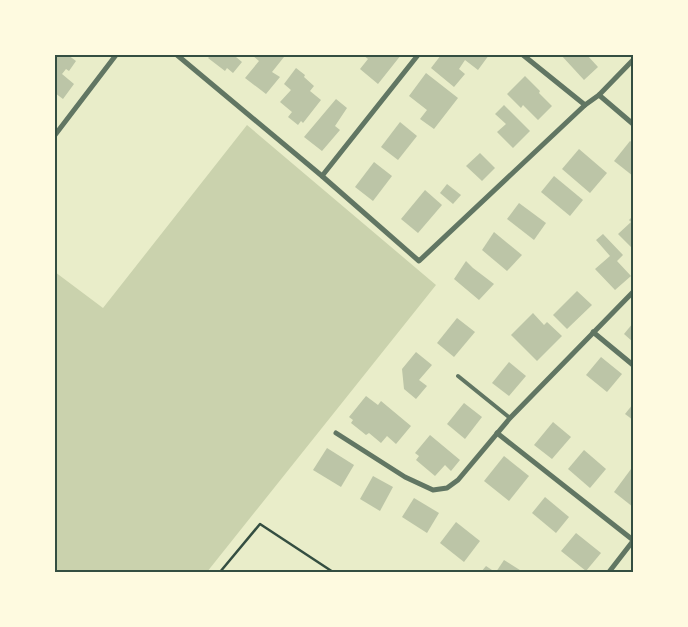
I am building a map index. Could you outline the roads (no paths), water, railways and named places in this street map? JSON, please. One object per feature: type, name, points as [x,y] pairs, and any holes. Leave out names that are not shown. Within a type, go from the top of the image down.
[{"type":"street","points":[[55,135],[116,55]]},
{"type":"street","points":[[177,55],[322,176],[419,261],[585,105],[599,95],[633,60]]},
{"type":"street","points":[[322,176],[418,55]]},
{"type":"street","points":[[523,55],[585,105]]},
{"type":"street","points":[[599,95],[633,124]]},
{"type":"street","points":[[336,433],[405,477],[433,490],[446,488],[458,480],[510,418],[633,292]]},
{"type":"street","points":[[594,332],[633,365]]},
{"type":"street","points":[[497,433],[633,540],[608,572]]},
{"type":"lane","points":[[458,376],[510,418]]}]
